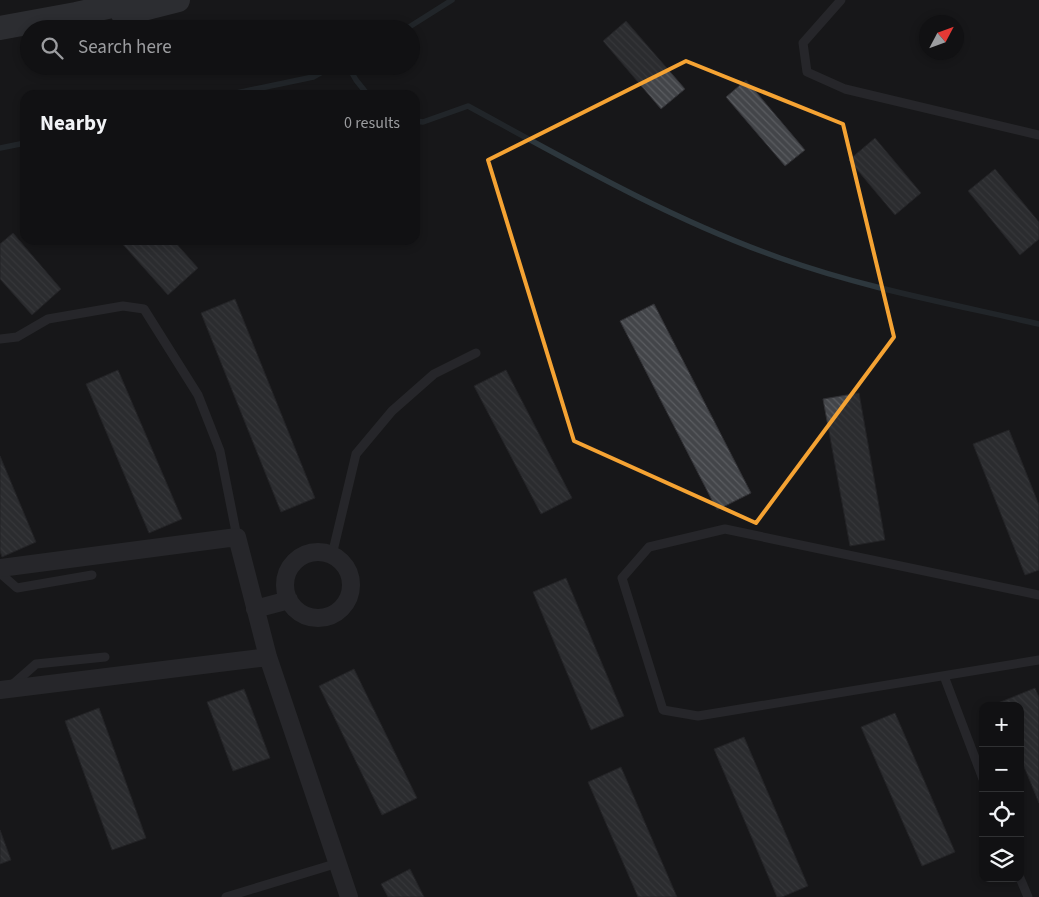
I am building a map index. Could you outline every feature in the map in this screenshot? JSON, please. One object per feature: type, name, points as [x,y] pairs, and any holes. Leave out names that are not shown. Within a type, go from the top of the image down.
[{"type":"street","points":[[43,20],[139,0]]},
{"type":"street","points":[[96,20],[156,7],[178,0]]},
{"type":"street","points":[[0,28],[20,24]]},
{"type":"street","points":[[0,39],[20,36]]},
{"type":"street","points":[[0,568],[237,536],[268,657],[349,897]]},
{"type":"street","points":[[320,552],[332,555],[344,565],[350,575],[351,588],[348,599],[341,610],[331,616],[309,617],[296,609],[289,600],[285,586],[288,573],[294,563],[309,553],[320,552]]},
{"type":"street","points":[[255,609],[289,600]]},
{"type":"street","points":[[3,690],[268,657]]},
{"type":"lane","points":[[841,0],[802,43],[807,72],[845,89],[1039,135]]},
{"type":"lane","points":[[0,339],[17,337],[48,320],[123,306],[144,310],[198,395],[220,451],[237,536]]},
{"type":"lane","points":[[332,555],[356,454],[392,411],[434,374],[476,352]]},
{"type":"lane","points":[[1039,595],[725,529],[649,548],[622,578],[663,710],[698,716],[1039,660]]},
{"type":"lane","points":[[0,573],[17,588],[92,575]]},
{"type":"lane","points":[[3,690],[36,664],[105,657]]},
{"type":"lane","points":[[944,676],[979,769]]},
{"type":"lane","points":[[226,897],[338,863]]},
{"type":"lane","points":[[1022,882],[1028,897]]},
{"type":"highlighted area","points":[[686,61],[843,124],[894,337],[756,523],[574,441],[488,160]]},
{"type":"building","points":[[626,21],[685,89],[661,109],[603,41]]},
{"type":"building","points":[[746,80],[805,150],[785,166],[726,97]]},
{"type":"building","points":[[875,138],[921,193],[895,215],[849,160]]},
{"type":"building","points":[[995,169],[1039,222],[1039,239],[1020,255],[968,191]]},
{"type":"building","points":[[13,233],[20,241],[20,245],[23,245],[61,289],[32,315],[0,279],[0,244]]},
{"type":"building","points":[[123,245],[177,245],[198,268],[168,295]]},
{"type":"building","points":[[235,299],[315,498],[281,512],[201,313]]},
{"type":"building","points":[[654,304],[751,493],[717,510],[620,321]]},
{"type":"building","points":[[118,370],[182,519],[149,533],[86,384]]},
{"type":"building","points":[[506,370],[572,498],[541,514],[474,386]]},
{"type":"building","points":[[859,393],[885,540],[850,546],[823,399]]},
{"type":"building","points":[[1009,430],[1039,505],[1039,570],[1025,575],[973,444]]},
{"type":"building","points":[[0,456],[36,542],[2,557],[0,551]]},
{"type":"building","points":[[566,578],[624,716],[591,730],[533,592]]},
{"type":"building","points":[[354,669],[417,798],[382,815],[319,686]]},
{"type":"building","points":[[1035,688],[1039,697],[1039,803],[1024,767],[1024,702],[1000,702]]},
{"type":"building","points":[[244,689],[270,758],[233,771],[207,702]]},
{"type":"building","points":[[99,708],[146,838],[112,850],[65,721]]},
{"type":"building","points":[[895,713],[955,852],[922,866],[861,727]]},
{"type":"building","points":[[744,737],[808,886],[782,897],[777,897],[714,749]]},
{"type":"building","points":[[621,767],[677,897],[638,897],[588,782]]},
{"type":"building","points":[[0,830],[11,860],[0,864]]},
{"type":"building","points":[[410,869],[424,897],[388,897],[381,884]]},
{"type":"waterway","points":[[420,20],[452,0]]},
{"type":"waterway","points":[[251,90],[317,75]]},
{"type":"waterway","points":[[353,75],[364,90]]},
{"type":"waterway","points":[[420,122],[468,106],[621,188],[739,243],[812,269],[844,278],[908,295],[1039,324]]},
{"type":"waterway","points":[[0,148],[20,144]]}]
